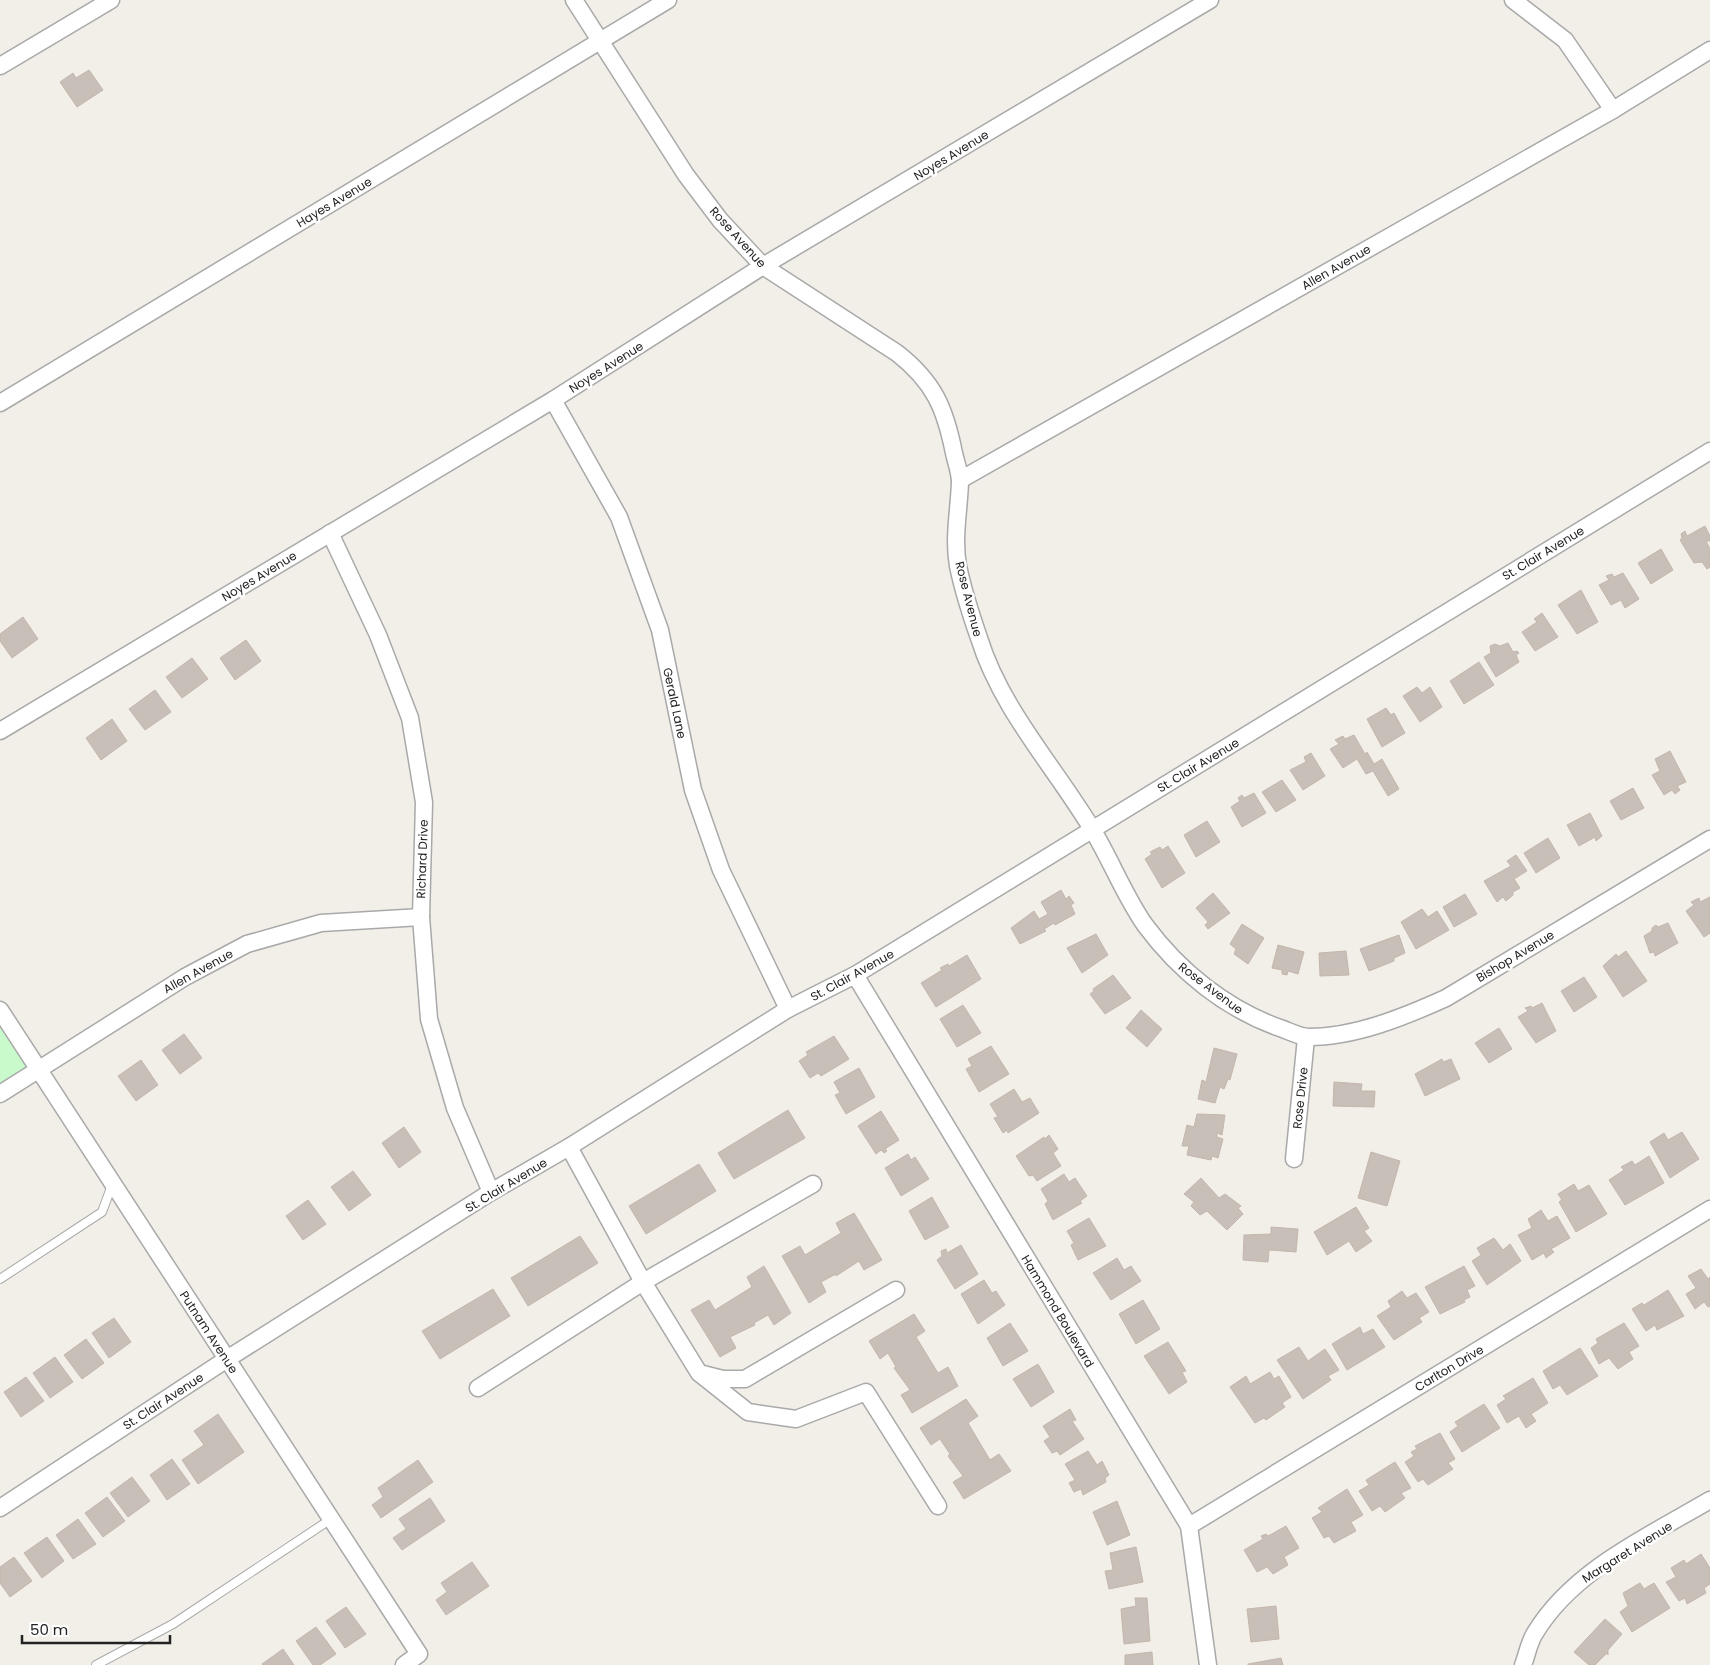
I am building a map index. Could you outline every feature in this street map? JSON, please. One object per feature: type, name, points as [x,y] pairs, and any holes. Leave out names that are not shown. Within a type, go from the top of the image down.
[{"type":"street","points":[[0,66],[111,0]]},
{"type":"street","name":"Rose Avenue","points":[[574,0],[686,175],[720,220],[763,266],[897,353],[918,369],[936,394],[949,427],[960,480],[956,524],[958,566],[979,640],[991,671],[1011,708],[1092,829],[1144,924],[1179,966],[1250,1017],[1306,1038]]},
{"type":"street","name":"Hayes Avenue","points":[[0,403],[668,0]]},
{"type":"street","name":"Noyes Avenue","points":[[0,731],[553,400],[763,266],[1210,0]]},
{"type":"street","points":[[1513,0],[1565,40],[1613,110]]},
{"type":"street","name":"Allen Avenue","points":[[960,480],[1613,110],[1710,50]]},
{"type":"street","name":"Gerald Lane","points":[[553,400],[619,517],[660,630],[693,790],[721,870],[788,1009]]},
{"type":"street","name":"St. Clair Avenue","points":[[0,1508],[227,1359],[491,1192],[569,1147],[788,1009],[855,975],[1710,451]]},
{"type":"street","name":"Richard Drive","points":[[330,533],[378,635],[410,718],[424,802],[420,916],[429,1019],[455,1108],[491,1192]]},
{"type":"street","name":"Bishop Avenue","points":[[1306,1038],[1351,1031],[1399,1019],[1446,998],[1710,839]]},
{"type":"street","name":"Allen Avenue","points":[[0,1094],[185,977],[247,944],[322,923],[420,916]]},
{"type":"street","name":"Hammond Boulevard","points":[[855,975],[1189,1526],[1208,1665]]},
{"type":"street","name":"Putnam Avenue","points":[[0,1010],[419,1654],[404,1665]]},
{"type":"street","name":"Rose Drive","points":[[1294,1159],[1306,1038]]},
{"type":"street","points":[[569,1147],[643,1282],[699,1373],[748,1412],[796,1419],[866,1392],[938,1506]]},
{"type":"street","points":[[478,1388],[643,1282],[813,1184]]},
{"type":"street","name":"Carlton Drive","points":[[1189,1526],[1710,1210]]},
{"type":"street","points":[[699,1373],[723,1379],[745,1380],[896,1290]]},
{"type":"street","name":"Margaret Avenue","points":[[1523,1665],[1534,1633],[1565,1594],[1590,1572],[1710,1500]]},
{"type":"lane","points":[[0,1279],[102,1212],[112,1183]]},
{"type":"lane","points":[[96,1665],[173,1624],[331,1519]]},
{"type":"green space","points":[[0,1010],[38,1069],[0,1094]]},
{"type":"building","points":[[89,70],[103,90],[77,107],[60,82],[73,73],[76,78]]},
{"type":"building","points":[[1705,526],[1710,536],[1710,541],[1706,541],[1710,549],[1710,567],[1707,569],[1702,562],[1694,563],[1680,540],[1682,538],[1681,534],[1685,531],[1687,536]]},
{"type":"building","points":[[1661,549],[1673,570],[1651,584],[1638,563]]},
{"type":"building","points":[[1623,573],[1639,599],[1625,608],[1621,600],[1611,605],[1599,585],[1609,580],[1606,576],[1612,574],[1614,577]]},
{"type":"building","points":[[1581,590],[1598,622],[1577,634],[1558,605]]},
{"type":"building","points":[[1542,613],[1558,637],[1535,651],[1522,632],[1537,622],[1534,619]]},
{"type":"building","points":[[23,617],[38,639],[12,658],[0,641],[0,634]]},
{"type":"building","points":[[246,640],[261,661],[235,680],[220,658]]},
{"type":"building","points":[[1508,643],[1513,652],[1517,651],[1519,653],[1516,655],[1519,662],[1496,677],[1484,657],[1491,653],[1490,646],[1495,644],[1500,646]]},
{"type":"building","points":[[192,658],[208,679],[182,698],[166,677]]},
{"type":"building","points":[[1479,662],[1494,685],[1464,704],[1450,681]]},
{"type":"building","points":[[1417,687],[1422,693],[1430,687],[1442,707],[1420,722],[1403,696]]},
{"type":"building","points":[[155,690],[171,712],[145,730],[129,709]]},
{"type":"building","points":[[1386,708],[1391,715],[1394,713],[1405,733],[1382,747],[1367,719]]},
{"type":"building","points":[[112,719],[127,741],[101,760],[86,738]]},
{"type":"building","points":[[1354,735],[1365,754],[1367,752],[1374,764],[1382,759],[1399,789],[1388,796],[1373,771],[1366,774],[1357,759],[1343,768],[1330,749],[1339,744],[1335,740],[1343,736],[1345,739]]},
{"type":"building","points":[[1670,751],[1686,782],[1677,786],[1680,790],[1675,794],[1672,790],[1664,795],[1652,775],[1660,771],[1655,759]]},
{"type":"building","points":[[1311,753],[1325,776],[1303,790],[1290,770],[1306,762],[1304,757]]},
{"type":"building","points":[[1282,780],[1296,800],[1276,812],[1262,792]]},
{"type":"building","points":[[1633,788],[1644,808],[1621,820],[1610,801]]},
{"type":"building","points":[[1254,793],[1266,813],[1242,827],[1231,807],[1240,801],[1238,798],[1242,795],[1244,798]]},
{"type":"building","points":[[1590,813],[1602,836],[1596,841],[1595,837],[1579,846],[1567,825]]},
{"type":"building","points":[[1207,821],[1220,842],[1196,857],[1184,835]]},
{"type":"building","points":[[1548,838],[1560,858],[1536,873],[1524,853]]},
{"type":"building","points":[[1168,846],[1185,873],[1162,888],[1145,859],[1152,854],[1150,852],[1160,847],[1162,850]]},
{"type":"building","points":[[1516,855],[1527,871],[1514,879],[1520,888],[1513,892],[1513,895],[1506,901],[1503,897],[1497,902],[1484,881],[1511,866],[1507,861]]},
{"type":"building","points":[[1061,890],[1066,899],[1069,896],[1074,903],[1071,905],[1075,914],[1055,925],[1054,923],[1044,929],[1046,931],[1020,944],[1011,928],[1034,911],[1039,919],[1048,914],[1041,902]]},
{"type":"building","points":[[1213,893],[1230,913],[1208,929],[1205,925],[1208,922],[1196,908]]},
{"type":"building","points":[[1465,894],[1477,914],[1454,927],[1443,907]]},
{"type":"building","points":[[1710,897],[1710,933],[1704,937],[1686,911],[1694,905],[1691,902],[1699,898],[1700,902]]},
{"type":"building","points":[[1422,909],[1428,917],[1437,911],[1449,930],[1416,949],[1401,922]]},
{"type":"building","points":[[1668,923],[1678,943],[1655,956],[1654,952],[1650,953],[1644,936],[1652,931],[1652,928],[1656,925],[1658,927]]},
{"type":"building","points":[[1242,924],[1264,938],[1248,964],[1234,954],[1236,949],[1230,944]]},
{"type":"building","points":[[1096,934],[1108,955],[1082,973],[1067,948]]},
{"type":"building","points":[[1399,935],[1405,953],[1394,958],[1394,961],[1369,971],[1360,949]]},
{"type":"building","points":[[1278,945],[1304,952],[1298,974],[1288,971],[1287,975],[1282,974],[1282,970],[1272,968]]},
{"type":"building","points":[[1346,951],[1349,975],[1320,976],[1319,953]]},
{"type":"building","points":[[1626,951],[1647,981],[1623,997],[1603,966],[1616,954],[1618,957]]},
{"type":"building","points":[[967,955],[981,979],[936,1007],[921,983],[942,970],[940,968],[948,964],[949,966]]},
{"type":"building","points":[[1113,975],[1131,998],[1105,1014],[1090,994],[1094,991],[1093,989]]},
{"type":"building","points":[[1584,977],[1597,997],[1574,1012],[1561,991]]},
{"type":"building","points":[[1542,1003],[1556,1031],[1536,1043],[1518,1017],[1528,1011],[1525,1008],[1531,1006],[1532,1008]]},
{"type":"building","points":[[963,1005],[981,1033],[957,1047],[940,1019]]},
{"type":"building","points":[[1141,1010],[1162,1029],[1147,1047],[1126,1028]]},
{"type":"building","points":[[1499,1028],[1512,1049],[1489,1063],[1475,1043]]},
{"type":"building","points":[[184,1034],[202,1058],[180,1074],[162,1050]]},
{"type":"building","points":[[834,1036],[849,1059],[821,1076],[818,1073],[810,1078],[799,1061],[808,1055],[806,1052]]},
{"type":"building","points":[[991,1046],[1009,1074],[979,1092],[966,1069],[972,1066],[968,1059]]},
{"type":"building","points":[[1214,1048],[1237,1054],[1230,1080],[1228,1079],[1224,1089],[1220,1087],[1215,1103],[1198,1099],[1202,1080],[1206,1082]]},
{"type":"building","points":[[1442,1059],[1443,1062],[1451,1059],[1460,1079],[1425,1096],[1415,1074]]},
{"type":"building","points":[[141,1060],[158,1085],[136,1101],[118,1076]]},
{"type":"building","points":[[859,1068],[875,1097],[846,1114],[835,1095],[840,1093],[834,1082]]},
{"type":"building","points":[[1334,1082],[1362,1084],[1361,1091],[1375,1091],[1374,1107],[1333,1106]]},
{"type":"building","points":[[1014,1089],[1022,1102],[1030,1098],[1039,1113],[1008,1133],[1007,1130],[1003,1133],[994,1118],[998,1117],[990,1104]]},
{"type":"building","points":[[788,1110],[805,1138],[734,1179],[718,1153]]},
{"type":"building","points":[[881,1111],[899,1140],[885,1149],[887,1151],[884,1153],[881,1150],[876,1154],[858,1126]]},
{"type":"building","points":[[1197,1114],[1225,1115],[1222,1135],[1217,1133],[1217,1137],[1223,1139],[1218,1158],[1212,1156],[1211,1160],[1187,1155],[1189,1146],[1182,1146],[1187,1125],[1194,1127]]},
{"type":"building","points":[[404,1127],[421,1152],[399,1168],[382,1143]]},
{"type":"building","points":[[1682,1132],[1699,1159],[1670,1178],[1650,1142],[1664,1133],[1668,1140]]},
{"type":"building","points":[[1049,1135],[1058,1149],[1053,1153],[1061,1166],[1037,1181],[1033,1175],[1029,1176],[1016,1156]]},
{"type":"building","points":[[1371,1152],[1400,1161],[1387,1206],[1358,1198]]},
{"type":"building","points":[[908,1154],[911,1160],[915,1157],[929,1179],[901,1196],[885,1168]]},
{"type":"building","points":[[1649,1156],[1664,1183],[1625,1205],[1609,1180],[1624,1170],[1621,1167],[1632,1161],[1635,1165]]},
{"type":"building","points":[[699,1164],[716,1191],[646,1234],[629,1206]]},
{"type":"building","points":[[353,1171],[371,1195],[349,1211],[331,1187]]},
{"type":"building","points":[[1064,1174],[1069,1182],[1075,1178],[1087,1196],[1080,1201],[1082,1203],[1053,1220],[1045,1204],[1048,1201],[1041,1189]]},
{"type":"building","points":[[1201,1178],[1219,1198],[1225,1194],[1241,1206],[1238,1208],[1243,1214],[1227,1230],[1207,1211],[1200,1215],[1191,1206],[1194,1202],[1184,1194]]},
{"type":"building","points":[[1574,1184],[1578,1191],[1589,1185],[1607,1214],[1576,1232],[1559,1202],[1562,1200],[1558,1194]]},
{"type":"building","points":[[932,1197],[949,1227],[925,1240],[909,1211]]},
{"type":"building","points":[[308,1200],[326,1224],[303,1240],[286,1216]]},
{"type":"building","points":[[1356,1207],[1369,1228],[1364,1231],[1372,1241],[1356,1252],[1349,1241],[1327,1255],[1314,1232]]},
{"type":"building","points":[[1541,1210],[1548,1221],[1557,1216],[1570,1238],[1551,1249],[1554,1252],[1546,1258],[1544,1253],[1532,1260],[1518,1235],[1532,1228],[1528,1219]]},
{"type":"building","points":[[854,1213],[882,1260],[864,1270],[859,1261],[836,1276],[836,1274],[821,1282],[826,1292],[809,1303],[782,1256],[800,1246],[805,1255],[841,1233],[836,1223]]},
{"type":"building","points":[[1089,1218],[1106,1246],[1078,1260],[1071,1245],[1074,1243],[1067,1231]]},
{"type":"building","points":[[1271,1227],[1298,1229],[1296,1252],[1269,1250],[1268,1262],[1243,1260],[1244,1235],[1271,1234]]},
{"type":"building","points":[[580,1236],[598,1263],[528,1306],[511,1278]]},
{"type":"building","points":[[1494,1238],[1503,1250],[1510,1244],[1521,1261],[1487,1285],[1472,1261],[1481,1255],[1477,1248]]},
{"type":"building","points":[[961,1245],[978,1274],[955,1289],[937,1260],[942,1256],[941,1251],[946,1249],[947,1253]]},
{"type":"building","points":[[1117,1258],[1124,1270],[1131,1266],[1141,1281],[1111,1300],[1093,1273]]},
{"type":"building","points":[[764,1266],[791,1313],[774,1325],[768,1315],[754,1323],[755,1325],[730,1337],[736,1348],[720,1357],[691,1310],[709,1300],[715,1310],[752,1287],[747,1277]]},
{"type":"building","points":[[1464,1266],[1475,1286],[1467,1290],[1470,1297],[1464,1300],[1465,1302],[1440,1314],[1425,1287]]},
{"type":"building","points":[[1701,1269],[1708,1279],[1710,1277],[1710,1306],[1708,1307],[1704,1302],[1695,1309],[1686,1294],[1696,1288],[1688,1276]]},
{"type":"building","points":[[984,1280],[992,1293],[996,1291],[1005,1305],[978,1324],[961,1294]]},
{"type":"building","points":[[493,1289],[510,1316],[440,1359],[422,1331]]},
{"type":"building","points":[[1668,1290],[1684,1316],[1657,1330],[1655,1325],[1646,1331],[1632,1309],[1642,1303],[1644,1305]]},
{"type":"building","points":[[1402,1291],[1407,1298],[1416,1293],[1429,1312],[1419,1318],[1422,1322],[1394,1340],[1377,1316],[1391,1307],[1388,1301]]},
{"type":"building","points":[[1143,1300],[1160,1329],[1136,1344],[1119,1314]]},
{"type":"building","points":[[914,1314],[925,1331],[916,1337],[938,1373],[948,1367],[958,1386],[912,1413],[901,1395],[910,1390],[894,1368],[896,1367],[888,1353],[880,1359],[869,1341]]},
{"type":"building","points":[[114,1318],[131,1342],[109,1358],[92,1333]]},
{"type":"building","points":[[1010,1323],[1028,1351],[1003,1366],[987,1338]]},
{"type":"building","points":[[1624,1323],[1639,1346],[1629,1352],[1633,1359],[1618,1369],[1609,1358],[1599,1364],[1591,1348],[1598,1343],[1596,1339]]},
{"type":"building","points":[[1360,1327],[1363,1334],[1373,1329],[1385,1347],[1347,1370],[1332,1344]]},
{"type":"building","points":[[86,1339],[104,1363],[82,1379],[64,1355]]},
{"type":"building","points":[[1168,1342],[1186,1371],[1182,1372],[1187,1382],[1169,1394],[1144,1356]]},
{"type":"building","points":[[1299,1347],[1308,1361],[1325,1349],[1339,1370],[1328,1376],[1331,1380],[1303,1399],[1277,1360]]},
{"type":"building","points":[[1580,1348],[1598,1376],[1567,1395],[1560,1385],[1553,1389],[1543,1371]]},
{"type":"building","points":[[55,1357],[73,1382],[50,1398],[33,1373]]},
{"type":"building","points":[[1038,1364],[1054,1392],[1031,1407],[1013,1379]]},
{"type":"building","points":[[1270,1372],[1274,1379],[1279,1376],[1291,1397],[1282,1403],[1285,1407],[1266,1420],[1264,1418],[1255,1423],[1230,1387],[1246,1376],[1250,1384]]},
{"type":"building","points":[[26,1377],[44,1401],[21,1417],[4,1392]]},
{"type":"building","points":[[1533,1378],[1548,1403],[1531,1414],[1536,1421],[1526,1428],[1519,1416],[1507,1423],[1497,1405],[1506,1399],[1503,1396]]},
{"type":"building","points":[[966,1399],[978,1416],[968,1423],[990,1460],[999,1454],[1011,1471],[964,1499],[953,1482],[963,1476],[948,1456],[950,1454],[940,1439],[931,1445],[920,1428]]},
{"type":"building","points":[[1484,1404],[1500,1428],[1462,1452],[1450,1432],[1458,1426],[1455,1422]]},
{"type":"building","points":[[1070,1409],[1076,1420],[1072,1421],[1084,1439],[1060,1455],[1057,1451],[1052,1453],[1044,1441],[1050,1437],[1043,1426]]},
{"type":"building","points":[[218,1414],[244,1452],[198,1484],[182,1460],[204,1445],[194,1431]]},
{"type":"building","points":[[1440,1433],[1455,1459],[1448,1463],[1453,1469],[1428,1485],[1423,1479],[1418,1482],[1405,1462],[1414,1456],[1411,1452],[1417,1449],[1415,1446]]},
{"type":"building","points":[[1088,1451],[1097,1465],[1102,1461],[1109,1475],[1105,1478],[1106,1482],[1083,1495],[1081,1489],[1074,1492],[1069,1483],[1075,1480],[1065,1464]]},
{"type":"building","points":[[172,1459],[190,1484],[167,1500],[150,1475]]},
{"type":"building","points":[[418,1460],[433,1482],[381,1518],[372,1505],[383,1497],[378,1488]]},
{"type":"building","points":[[1395,1462],[1411,1488],[1401,1493],[1405,1498],[1385,1512],[1380,1506],[1372,1511],[1359,1491],[1369,1485],[1366,1480]]},
{"type":"building","points":[[132,1477],[150,1501],[128,1517],[110,1493]]},
{"type":"building","points":[[1347,1489],[1363,1515],[1351,1522],[1356,1531],[1334,1543],[1329,1536],[1324,1538],[1312,1518],[1322,1512],[1318,1508]]},
{"type":"building","points":[[107,1497],[125,1521],[103,1537],[85,1513]]},
{"type":"building","points":[[430,1498],[445,1521],[402,1550],[393,1538],[406,1529],[399,1519]]},
{"type":"building","points":[[1117,1501],[1130,1535],[1107,1545],[1093,1512]]},
{"type":"building","points":[[78,1519],[96,1544],[73,1559],[56,1535]]},
{"type":"building","points":[[1286,1526],[1299,1548],[1284,1557],[1288,1565],[1273,1574],[1267,1567],[1257,1572],[1244,1550],[1263,1539],[1261,1536],[1266,1534],[1268,1536]]},
{"type":"building","points":[[47,1537],[64,1561],[42,1578],[24,1553]]},
{"type":"building","points":[[1136,1547],[1143,1582],[1109,1589],[1105,1571],[1113,1570],[1110,1553]]},
{"type":"building","points":[[1701,1554],[1710,1568],[1710,1584],[1704,1588],[1706,1593],[1687,1604],[1685,1598],[1679,1601],[1666,1582],[1676,1577],[1671,1568],[1684,1560],[1686,1564]]},
{"type":"building","points":[[14,1557],[32,1581],[10,1597],[0,1583],[0,1567]]},
{"type":"building","points":[[472,1562],[489,1586],[446,1615],[436,1600],[447,1592],[441,1583]]},
{"type":"building","points":[[1640,1583],[1644,1589],[1654,1583],[1670,1608],[1632,1632],[1620,1612],[1628,1606],[1623,1593]]},
{"type":"building","points":[[1135,1598],[1147,1598],[1150,1641],[1124,1644],[1121,1609],[1136,1606]]},
{"type":"building","points":[[1276,1606],[1279,1639],[1251,1642],[1247,1609]]},
{"type":"building","points":[[346,1607],[366,1634],[345,1648],[326,1621]]},
{"type":"building","points":[[1605,1619],[1622,1634],[1608,1650],[1608,1655],[1607,1653],[1595,1665],[1589,1665],[1574,1652]]},
{"type":"building","points":[[316,1627],[336,1654],[320,1665],[313,1665],[296,1641]]},
{"type":"building","points":[[283,1649],[294,1665],[262,1664]]},
{"type":"building","points":[[1152,1652],[1153,1665],[1125,1665],[1125,1655]]},
{"type":"building","points":[[1281,1658],[1283,1665],[1248,1665],[1248,1664]]}]
